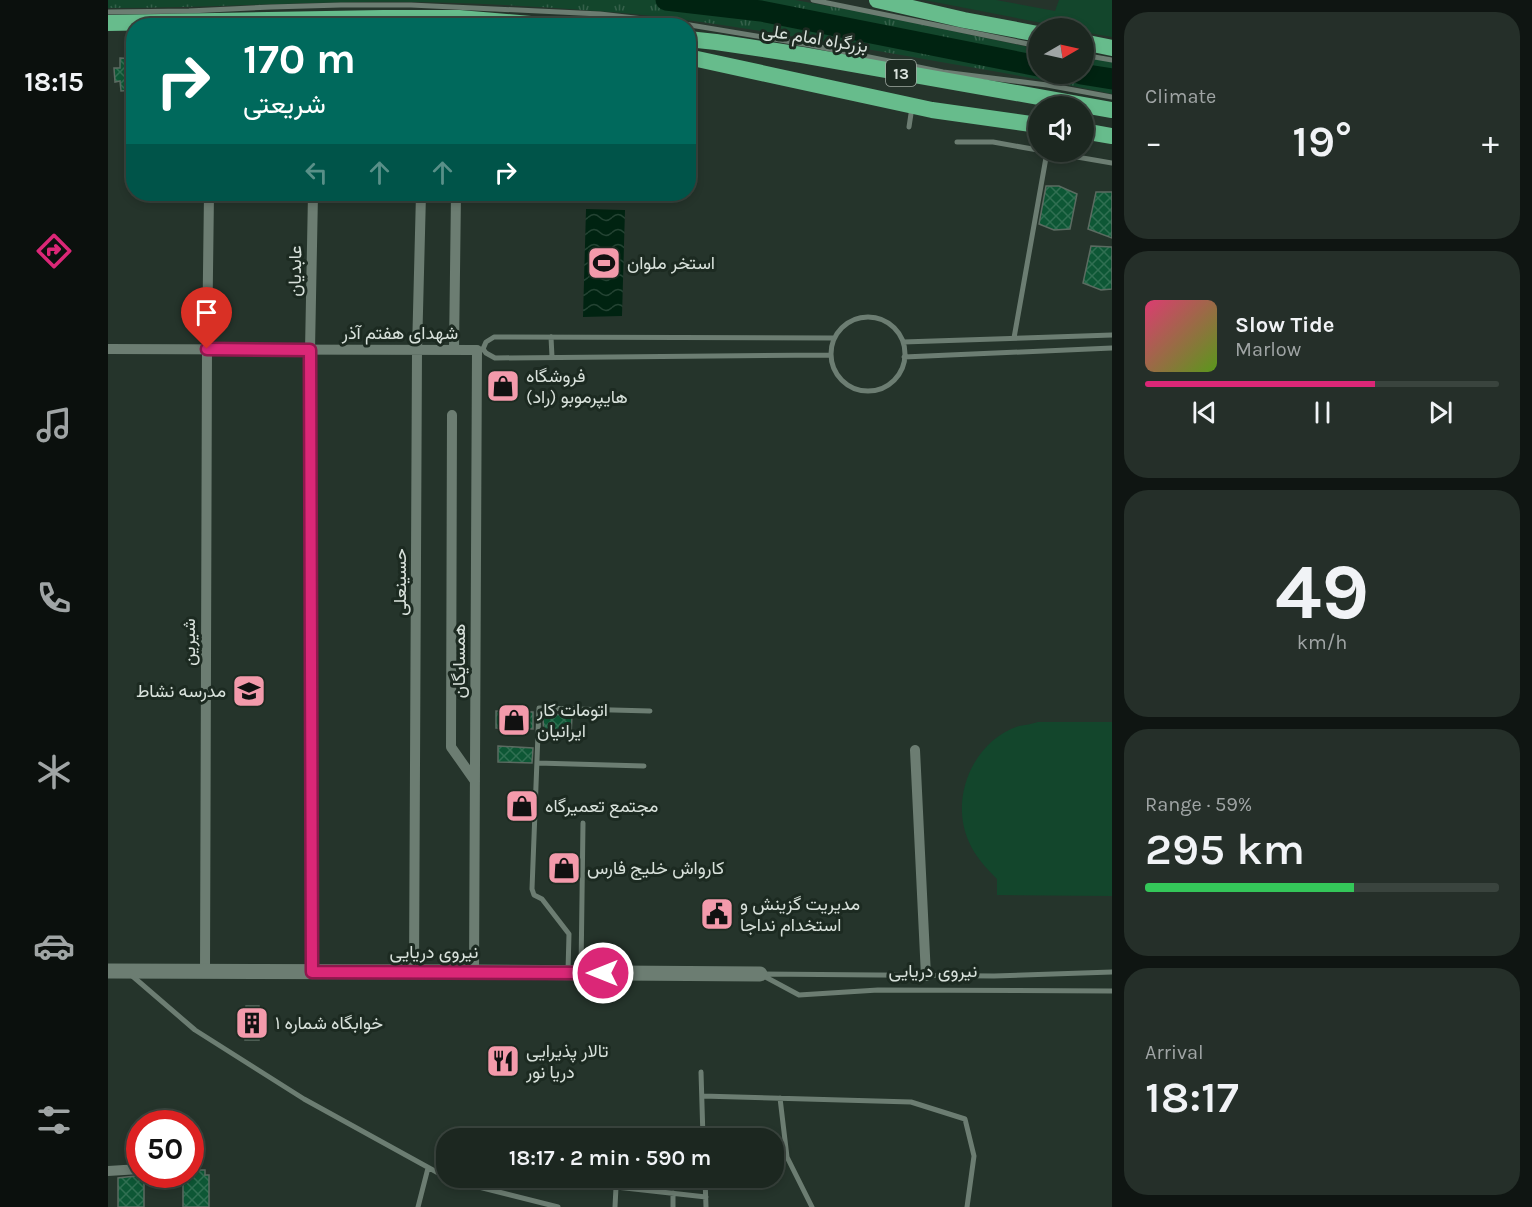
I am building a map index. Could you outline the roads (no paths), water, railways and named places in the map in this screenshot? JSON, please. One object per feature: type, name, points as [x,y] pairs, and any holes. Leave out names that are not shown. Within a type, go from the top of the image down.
[{"type":"highway","points":[[877,0],[1028,32]]},
{"type":"highway","points":[[383,18],[459,18]]},
{"type":"highway","points":[[108,23],[126,23]]},
{"type":"highway","name":"بزرگراه امام علی","points":[[696,40],[1112,110]]},
{"type":"highway","points":[[1094,44],[1112,48]]},
{"type":"highway","points":[[696,59],[942,112],[1028,124]]},
{"type":"highway","points":[[1094,133],[1112,136]]},
{"type":"main road","name":"نیروی دریایی","points":[[108,971],[760,974]]},
{"type":"street","name":"شیرین","points":[[205,972],[209,201]]},
{"type":"street","name":"عابدیان","points":[[312,972],[310,350],[313,201]]},
{"type":"street","name":"حسینعلی","points":[[414,972],[417,351],[421,201]]},
{"type":"street","points":[[454,350],[456,201]]},
{"type":"street","name":"شهدای هفتم آذر","points":[[108,349],[417,351],[480,349]]},
{"type":"street","name":"همسایگان","points":[[474,972],[480,349]]},
{"type":"street","points":[[452,416],[451,747],[475,782]]},
{"type":"street","points":[[915,750],[926,976]]},
{"type":"street","points":[[108,1171],[126,1170]]},
{"type":"lane","points":[[813,0],[1028,44]]},
{"type":"lane","points":[[108,12],[411,4],[600,14],[635,18]]},
{"type":"lane","points":[[696,26],[810,45],[943,72],[1047,85],[1112,97]]},
{"type":"lane","points":[[1094,57],[1112,60]]},
{"type":"lane","points":[[909,127],[912,105]]},
{"type":"lane","points":[[957,142],[993,142],[1028,148]]},
{"type":"lane","points":[[1094,160],[1112,163]]},
{"type":"lane","points":[[1014,338],[1045,162]]},
{"type":"lane","points":[[867,316],[889,323],[898,332],[903,342],[903,366],[897,378],[887,386],[874,391],[862,391],[849,387],[839,378],[833,367],[830,355],[834,338],[845,324],[855,318],[867,316]]},
{"type":"lane","points":[[903,342],[1112,335]]},
{"type":"lane","points":[[830,355],[495,358],[480,349],[494,337],[834,338]]},
{"type":"lane","points":[[551,337],[552,357]]},
{"type":"lane","points":[[904,357],[1112,348]]},
{"type":"lane","points":[[574,973],[569,934],[542,899],[534,895],[532,889],[539,708],[650,711]]},
{"type":"lane","points":[[537,763],[644,766]]},
{"type":"lane","points":[[574,973],[583,823]]},
{"type":"lane","points":[[127,971],[195,1030],[304,1099],[428,1168],[451,1180],[535,1204],[558,1207]]},
{"type":"lane","name":"نیروی دریایی","points":[[760,974],[994,976],[1112,972]]},
{"type":"lane","name":"نیروی دریایی","points":[[760,974],[799,995],[878,990],[1112,991]]},
{"type":"lane","points":[[701,1072],[704,1128]]},
{"type":"lane","points":[[702,1096],[910,1102],[965,1119],[974,1156],[967,1207]]},
{"type":"lane","points":[[780,1098],[787,1156],[813,1207]]},
{"type":"lane","points":[[418,1207],[428,1168]]},
{"type":"lane","points":[[615,1207],[616,1187],[706,1197]]},
{"type":"lane","points":[[706,1188],[706,1207]]},
{"type":"lane","points":[[673,1193],[673,1207]]},
{"type":"water","name":"استخر ملوان","points":[[586,209],[625,210],[622,316],[583,317]]},
{"type":"waterway","points":[[666,0],[761,11],[1028,64]]},
{"type":"waterway","points":[[1094,76],[1112,79]]},
{"type":"place","name":"استخر ملوان","points":[[604,263]]},
{"type":"place","name":"فروشگاه هایپرموبو (راد)","points":[[503,386]]},
{"type":"place","name":"مدرسه نشاط","points":[[249,691]]},
{"type":"place","name":"اتومات کار ایرانیان","points":[[514,720]]},
{"type":"place","name":"مجتمع تعمیرگاه","points":[[522,806]]},
{"type":"place","name":"کارواش خلیج فارس","points":[[564,868]]},
{"type":"place","name":"مدیریت گزینش و استخدام نداجا","points":[[717,914]]},
{"type":"place","name":"خوابگاه شماره ۱","points":[[252,1023]]},
{"type":"place","name":"تالار پذیرایی دریا نور","points":[[503,1061]]}]
